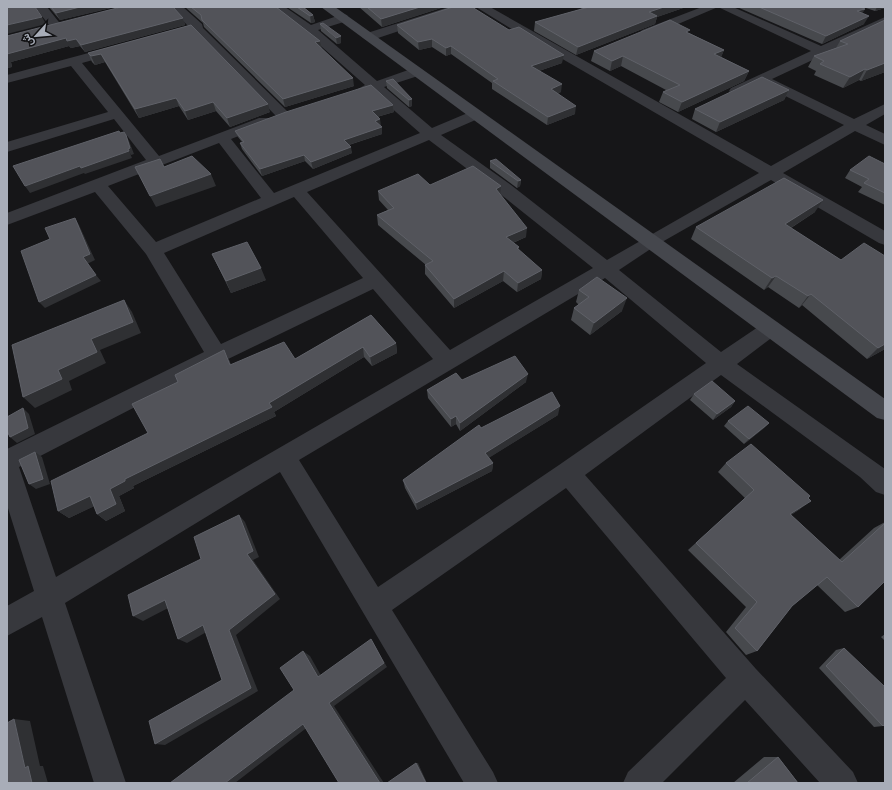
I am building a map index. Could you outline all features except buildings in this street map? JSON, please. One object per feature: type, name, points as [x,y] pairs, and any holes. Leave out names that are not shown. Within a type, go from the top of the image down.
[{"type":"street","points":[[41,7],[56,26]]},
{"type":"street","points":[[7,219],[155,161],[289,112],[176,7]]},
{"type":"street","points":[[277,7],[308,29],[430,134],[505,189],[606,269],[720,364],[862,464],[885,484]]},
{"type":"street","points":[[327,7],[885,411]]},
{"type":"street","points":[[368,37],[461,7]]},
{"type":"street","points":[[482,7],[574,62],[771,172],[885,239]]},
{"type":"street","points":[[679,7],[689,16]]},
{"type":"street","points":[[632,39],[712,7]]},
{"type":"street","points":[[723,7],[822,51]]},
{"type":"street","points":[[870,15],[885,21]]},
{"type":"street","points":[[308,29],[343,18]]},
{"type":"street","points":[[726,96],[885,21]]},
{"type":"street","points":[[42,30],[71,23]]},
{"type":"street","points":[[154,39],[198,27]]},
{"type":"street","points":[[7,79],[132,45]]},
{"type":"street","points":[[574,62],[589,56]]},
{"type":"street","points":[[74,61],[155,161]]},
{"type":"street","points":[[354,92],[416,72]]},
{"type":"street","points":[[761,79],[885,140]]},
{"type":"street","points":[[7,622],[650,242],[885,108]]},
{"type":"street","points":[[677,119],[691,112]]},
{"type":"street","points":[[7,147],[116,114]]},
{"type":"street","points":[[153,250],[297,191],[475,115]]},
{"type":"street","points":[[221,136],[272,201]]},
{"type":"street","points":[[97,184],[153,250],[217,355]]},
{"type":"street","points":[[297,191],[448,362]]},
{"type":"street","points":[[7,461],[217,355],[375,280]]},
{"type":"street","points":[[375,605],[568,474],[771,328]]},
{"type":"street","points":[[284,457],[482,783]]},
{"type":"street","points":[[7,467],[110,783]]},
{"type":"street","points":[[568,474],[746,679],[842,783]]},
{"type":"street","points":[[639,783],[746,679]]}]
